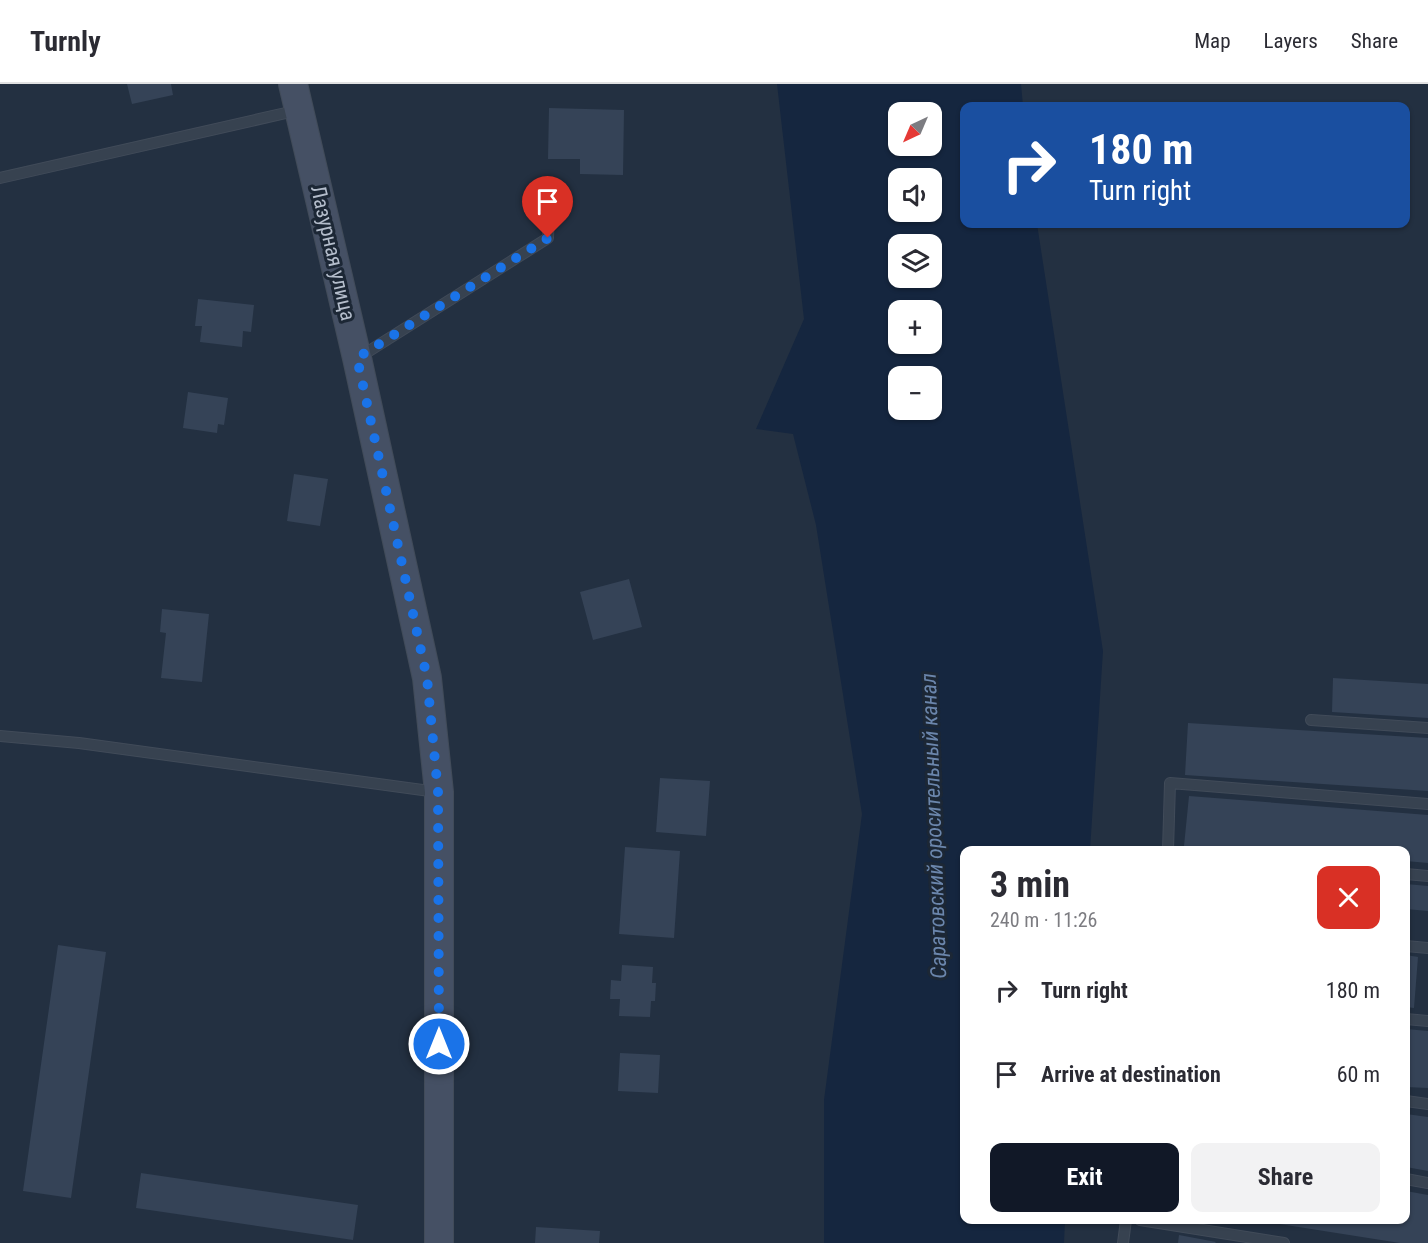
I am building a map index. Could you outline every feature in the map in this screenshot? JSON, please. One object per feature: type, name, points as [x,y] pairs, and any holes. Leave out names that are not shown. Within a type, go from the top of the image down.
[{"type":"street","name":"Лазурная улица","points":[[296,97],[357,358],[427,678],[438,792],[439,1243]]},
{"type":"lane","points":[[0,178],[296,97]]},
{"type":"lane","points":[[357,358],[548,238],[550,190]]},
{"type":"lane","points":[[1311,720],[1428,728]]},
{"type":"lane","points":[[0,736],[90,745],[438,792]]},
{"type":"lane","points":[[1168,846],[1170,783],[1428,804]]},
{"type":"lane","points":[[1410,874],[1428,876]]},
{"type":"lane","points":[[1410,946],[1428,948]]},
{"type":"lane","points":[[1410,1019],[1428,1021]]},
{"type":"lane","points":[[1410,1102],[1428,1104]]},
{"type":"lane","points":[[1410,1180],[1428,1183]]},
{"type":"lane","points":[[1123,1243],[1125,1224]]},
{"type":"lane","points":[[1165,1224],[1284,1243]]},
{"type":"water","name":"Саратовский оросительный канал","points":[[777,84],[1021,84],[1023,102],[960,102],[960,228],[1038,228],[1103,651],[1090,846],[960,846],[960,1224],[1065,1224],[1064,1243],[824,1243],[824,1100],[862,814],[816,525],[793,434],[756,429],[804,319]]},
{"type":"building","points":[[127,84],[171,84],[173,95],[132,104]]},
{"type":"building","points":[[549,108],[624,110],[623,175],[580,174],[580,159],[548,159]]},
{"type":"building","points":[[198,299],[254,305],[251,332],[243,331],[242,347],[200,342],[202,326],[195,326]]},
{"type":"building","points":[[188,392],[228,398],[224,425],[218,424],[217,433],[183,428]]},
{"type":"building","points":[[294,474],[328,479],[320,526],[287,521]]},
{"type":"building","points":[[629,579],[642,627],[593,640],[580,592]]},
{"type":"building","points":[[162,609],[209,614],[202,682],[161,678],[166,633],[160,632]]},
{"type":"building","points":[[1333,678],[1428,684],[1428,718],[1332,712]]},
{"type":"building","points":[[1188,723],[1428,738],[1428,791],[1185,775]]},
{"type":"building","points":[[660,778],[710,781],[706,836],[656,832]]},
{"type":"building","points":[[1189,796],[1428,815],[1428,863],[1410,861],[1410,846],[1184,846]]},
{"type":"building","points":[[625,847],[680,851],[674,938],[619,934]]},
{"type":"building","points":[[1410,884],[1428,886],[1428,911],[1410,909]]},
{"type":"building","points":[[58,945],[106,952],[71,1198],[23,1191]]},
{"type":"building","points":[[1410,956],[1418,957],[1414,1008],[1410,1008]]},
{"type":"building","points":[[622,965],[653,967],[652,983],[656,983],[655,1001],[651,1001],[650,1017],[619,1016],[620,999],[610,999],[611,980],[621,981]]},
{"type":"building","points":[[1410,1029],[1428,1031],[1428,1088],[1410,1087]]},
{"type":"building","points":[[620,1053],[660,1055],[658,1093],[618,1091]]},
{"type":"building","points":[[1410,1115],[1428,1117],[1428,1171],[1410,1168]]},
{"type":"building","points":[[141,1173],[358,1205],[353,1240],[136,1208]]},
{"type":"building","points":[[1410,1192],[1428,1195],[1428,1243],[1400,1243],[1279,1224],[1410,1224]]},
{"type":"building","points":[[536,1227],[600,1231],[599,1243],[535,1243]]},
{"type":"building","points":[[1179,1235],[1216,1242],[1178,1243]]},
{"type":"route","points":[[439,1044],[438,792],[427,678],[357,358],[548,238]]}]
